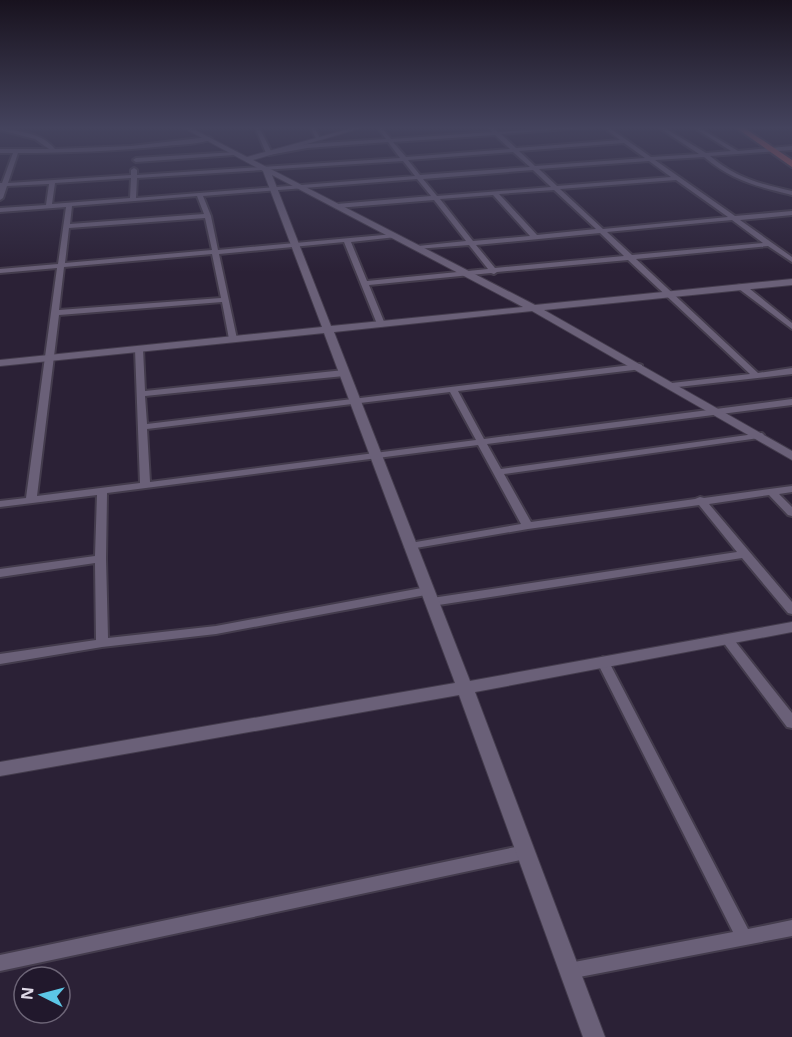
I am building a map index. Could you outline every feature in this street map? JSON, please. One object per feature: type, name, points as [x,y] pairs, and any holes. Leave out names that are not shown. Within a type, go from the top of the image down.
[{"type":"street","points":[[0,198],[2,185],[157,175]]},
{"type":"street","points":[[269,175],[465,688],[594,1037]]},
{"type":"street","points":[[280,175],[533,308],[759,435],[792,456]]},
{"type":"street","points":[[0,210],[439,175]]},
{"type":"street","points":[[541,175],[756,375]]},
{"type":"street","points":[[673,175],[792,260]]},
{"type":"street","points":[[735,175],[753,184],[792,193]]},
{"type":"street","points":[[133,177],[133,199]]},
{"type":"street","points":[[418,177],[494,272]]},
{"type":"street","points":[[337,206],[677,178]]},
{"type":"street","points":[[49,206],[52,182]]},
{"type":"street","points":[[199,194],[208,216],[233,339]]},
{"type":"street","points":[[495,194],[536,237]]},
{"type":"street","points":[[31,500],[69,205]]},
{"type":"street","points":[[418,248],[792,213]]},
{"type":"street","points":[[66,226],[208,216]]},
{"type":"street","points":[[0,271],[394,236]]},
{"type":"street","points":[[347,241],[381,324]]},
{"type":"street","points":[[365,283],[468,275],[770,244]]},
{"type":"street","points":[[0,363],[792,282]]},
{"type":"street","points":[[742,287],[792,327]]},
{"type":"street","points":[[55,313],[225,300]]},
{"type":"street","points":[[139,349],[145,485]]},
{"type":"street","points":[[142,427],[639,367]]},
{"type":"street","points":[[672,386],[792,370]]},
{"type":"street","points":[[141,394],[344,373]]},
{"type":"street","points":[[452,389],[528,526]]},
{"type":"street","points":[[0,504],[792,402]]},
{"type":"street","points":[[500,472],[759,435]]},
{"type":"street","points":[[410,546],[700,500],[792,489]]},
{"type":"street","points":[[102,491],[100,559],[102,643]]},
{"type":"street","points":[[772,492],[792,513]]},
{"type":"street","points":[[700,500],[792,610]]},
{"type":"street","points":[[0,659],[102,643],[216,630],[430,596],[746,554]]},
{"type":"street","points":[[0,573],[100,559]]},
{"type":"street","points":[[0,769],[465,688],[792,627]]},
{"type":"street","points":[[728,639],[792,723]]},
{"type":"street","points":[[603,662],[744,937]]},
{"type":"street","points":[[0,963],[525,852]]},
{"type":"street","points":[[570,971],[792,928]]}]
